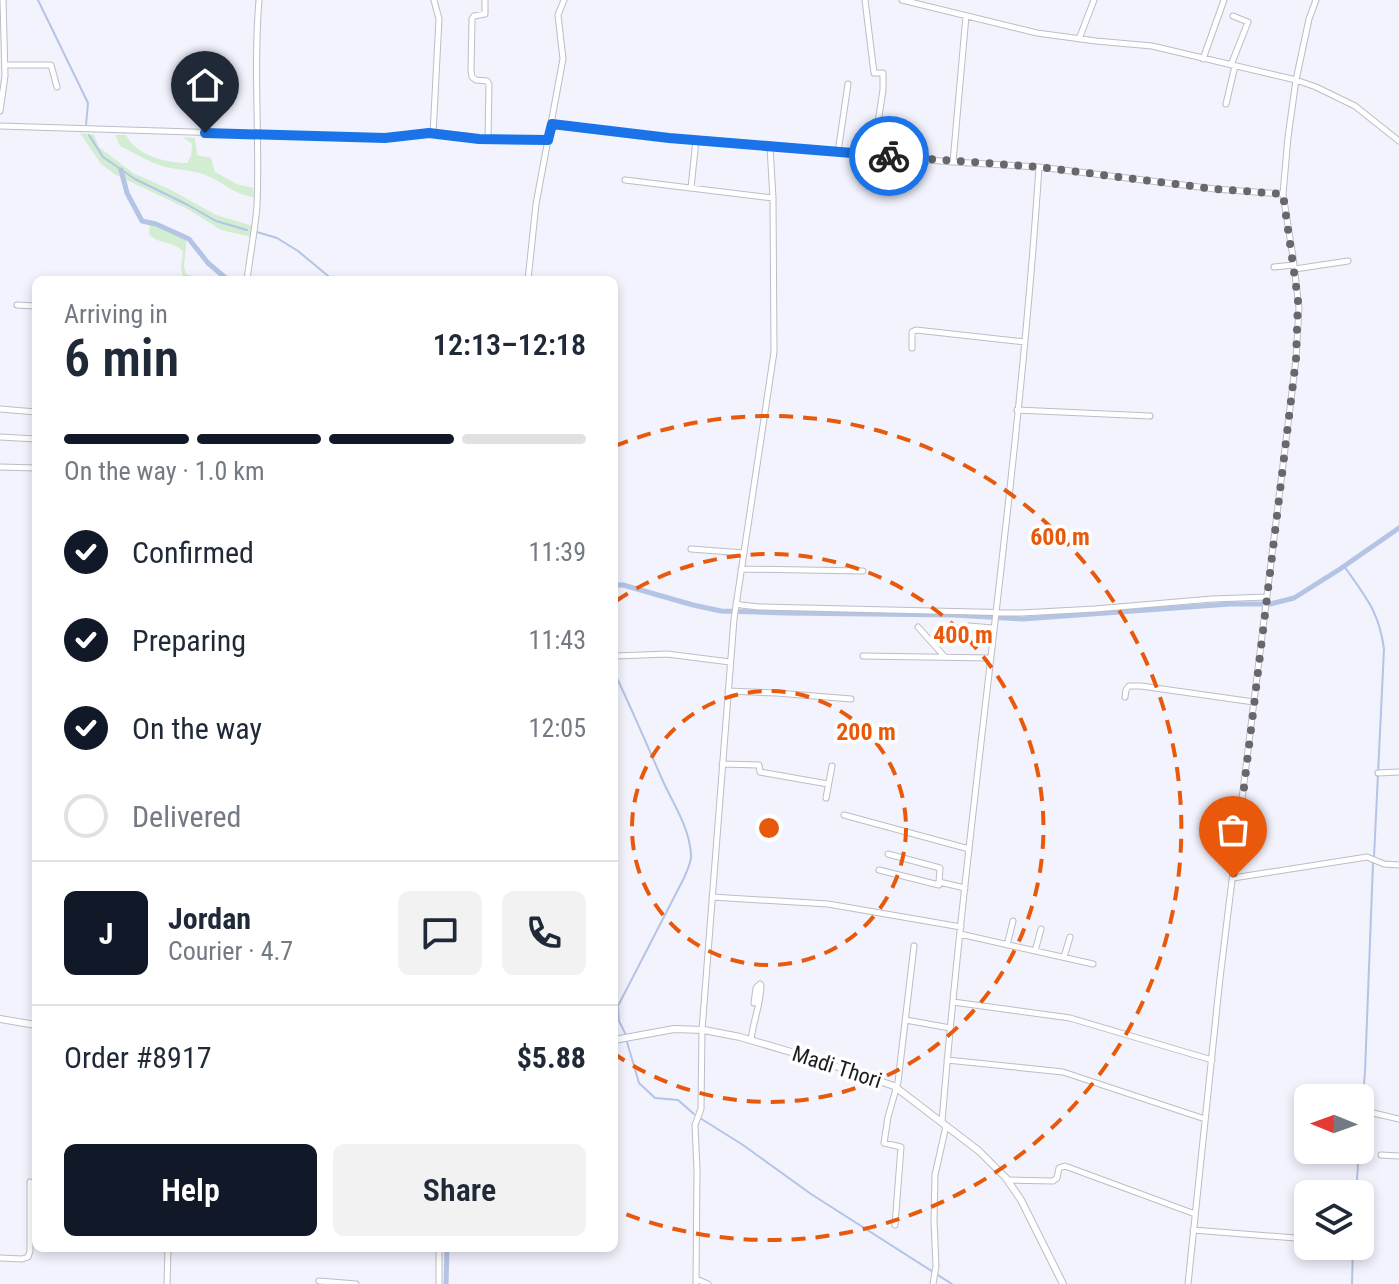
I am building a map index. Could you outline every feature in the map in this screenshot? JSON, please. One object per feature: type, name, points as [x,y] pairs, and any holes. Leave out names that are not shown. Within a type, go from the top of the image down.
[{"type":"main road","points":[[0,1019],[32,1024]]},
{"type":"main road","name":"Madi Thori","points":[[618,1039],[674,1029],[702,1030],[751,1040],[875,1078],[897,1088],[979,1151],[1008,1180],[1063,1284]]},
{"type":"street","points":[[0,111],[6,65],[3,0]]},
{"type":"street","points":[[248,276],[257,208],[259,0]]},
{"type":"street","points":[[433,134],[439,19],[434,0]]},
{"type":"street","points":[[485,0],[485,14],[472,19],[471,71],[476,80],[489,84],[488,139]]},
{"type":"street","points":[[528,276],[536,204],[563,59],[558,15],[564,0]]},
{"type":"street","points":[[865,0],[874,73],[883,73],[873,155]]},
{"type":"street","points":[[902,0],[1037,33],[1152,46],[1296,80],[1355,106],[1399,141]]},
{"type":"street","points":[[1079,39],[1094,0]]},
{"type":"street","points":[[1203,59],[1224,0]]},
{"type":"street","points":[[1188,1284],[1296,359],[1299,308],[1283,194],[1296,80],[1316,0]]},
{"type":"street","points":[[953,162],[966,15]]},
{"type":"street","points":[[1226,104],[1233,66],[1248,22],[1233,16]]},
{"type":"street","points":[[6,65],[51,65],[57,87]]},
{"type":"street","points":[[838,152],[848,84]]},
{"type":"street","points":[[552,124],[770,147],[1039,167],[1215,189],[1283,194]]},
{"type":"street","points":[[0,126],[385,138],[433,134],[548,140]]},
{"type":"street","points":[[691,188],[696,140]]},
{"type":"street","points":[[708,1284],[696,1282],[695,1125],[701,1109],[702,1030],[734,619],[774,352],[770,147]]},
{"type":"street","points":[[934,1282],[935,1175],[944,1125],[960,930],[1025,342],[1039,167]]},
{"type":"street","points":[[625,180],[773,198]]},
{"type":"street","points":[[1274,267],[1348,261]]},
{"type":"street","points":[[17,305],[32,306]]},
{"type":"street","points":[[912,348],[912,332],[916,330],[1025,342]]},
{"type":"street","points":[[0,409],[32,412]]},
{"type":"street","points":[[1017,410],[1150,416]]},
{"type":"street","points":[[0,437],[32,439]]},
{"type":"street","points":[[0,467],[32,468]]},
{"type":"street","points":[[691,549],[744,553]]},
{"type":"street","points":[[741,569],[863,571]]},
{"type":"street","points":[[736,604],[995,613],[1267,598]]},
{"type":"street","points":[[918,627],[945,657]]},
{"type":"street","points":[[953,628],[993,628]]},
{"type":"street","points":[[618,656],[667,654],[730,662]]},
{"type":"street","points":[[863,656],[990,658]]},
{"type":"street","points":[[1125,697],[1129,686],[1141,686],[1254,702]]},
{"type":"street","points":[[728,691],[851,699]]},
{"type":"street","points":[[722,764],[759,765],[760,772],[828,784]]},
{"type":"street","points":[[826,798],[832,766]]},
{"type":"street","points":[[1378,773],[1399,772]]},
{"type":"street","points":[[844,815],[969,849]]},
{"type":"street","points":[[879,870],[939,885],[940,868],[888,854]]},
{"type":"street","points":[[1233,878],[1367,857],[1384,864],[1399,865]]},
{"type":"street","points":[[939,882],[965,888]]},
{"type":"street","points":[[712,897],[828,904],[960,930],[1007,945],[1093,964]]},
{"type":"street","points":[[1007,945],[1013,921]]},
{"type":"street","points":[[1035,951],[1041,929]]},
{"type":"street","points":[[1064,957],[1070,937]]},
{"type":"street","points":[[895,1225],[901,1147],[884,1143],[897,1088],[914,946]]},
{"type":"street","points":[[751,1040],[761,999],[760,984],[756,988],[754,1003]]},
{"type":"street","points":[[953,1002],[1070,1018],[1212,1060]]},
{"type":"street","points":[[906,1020],[950,1028]]},
{"type":"street","points":[[947,1060],[1063,1072],[1205,1119]]},
{"type":"street","points":[[1374,1113],[1399,1119]]},
{"type":"street","points":[[1381,1155],[1399,1156]]},
{"type":"street","points":[[1008,1180],[1053,1181],[1059,1168],[1065,1166],[1195,1214]]},
{"type":"street","points":[[30,1182],[32,1189]]},
{"type":"street","points":[[0,1258],[28,1257],[32,1212]]},
{"type":"street","points":[[1193,1230],[1294,1238]]},
{"type":"street","points":[[167,1284],[168,1252]]},
{"type":"street","points":[[439,1252],[439,1284]]},
{"type":"street","points":[[319,1281],[356,1284]]},
{"type":"green space","points":[[80,133],[94,135],[99,147],[133,173],[216,215],[253,226],[251,237],[221,230],[186,208],[116,175],[101,164]]},
{"type":"green space","points":[[115,135],[126,135],[144,153],[187,163],[192,144],[183,137],[195,138],[197,155],[211,158],[215,172],[237,184],[253,188],[254,197],[240,194],[203,174],[148,160],[120,146]]},
{"type":"green space","points":[[155,222],[187,235],[184,267],[186,274],[194,276],[183,276],[183,251],[149,234],[150,224]]},
{"type":"waterway","points":[[38,0],[88,103],[86,125]]},
{"type":"waterway","points":[[89,135],[103,157],[135,179],[216,221],[247,230]]},
{"type":"waterway","points":[[121,170],[127,193],[142,221],[189,239],[223,276]]},
{"type":"waterway","points":[[257,232],[277,238],[328,276]]},
{"type":"waterway","points":[[618,585],[721,611],[785,613],[1023,619],[1230,604],[1270,604],[1294,598],[1399,528]]},
{"type":"waterway","points":[[1344,566],[1375,614],[1384,649],[1374,857]]},
{"type":"waterway","points":[[618,681],[684,825],[691,857],[684,878],[618,1006]]},
{"type":"waterway","points":[[1364,1084],[1373,863]]},
{"type":"waterway","points":[[618,1006],[619,1021],[625,1033]]},
{"type":"waterway","points":[[627,1042],[639,1083],[655,1098],[678,1100],[694,1114]]},
{"type":"waterway","points":[[700,1118],[811,1194],[952,1284]]},
{"type":"waterway","points":[[1357,1180],[1358,1164]]},
{"type":"waterway","points":[[446,1284],[447,1252]]},
{"type":"waterway","points":[[1352,1284],[1353,1260]]},
{"type":"way so far","points":[[889,156],[1039,167],[1215,189],[1283,194],[1299,308],[1296,359],[1233,878]]},
{"type":"route","points":[[205,133],[385,138],[429,133],[479,139],[548,140],[552,124],[669,138],[889,156]]}]
